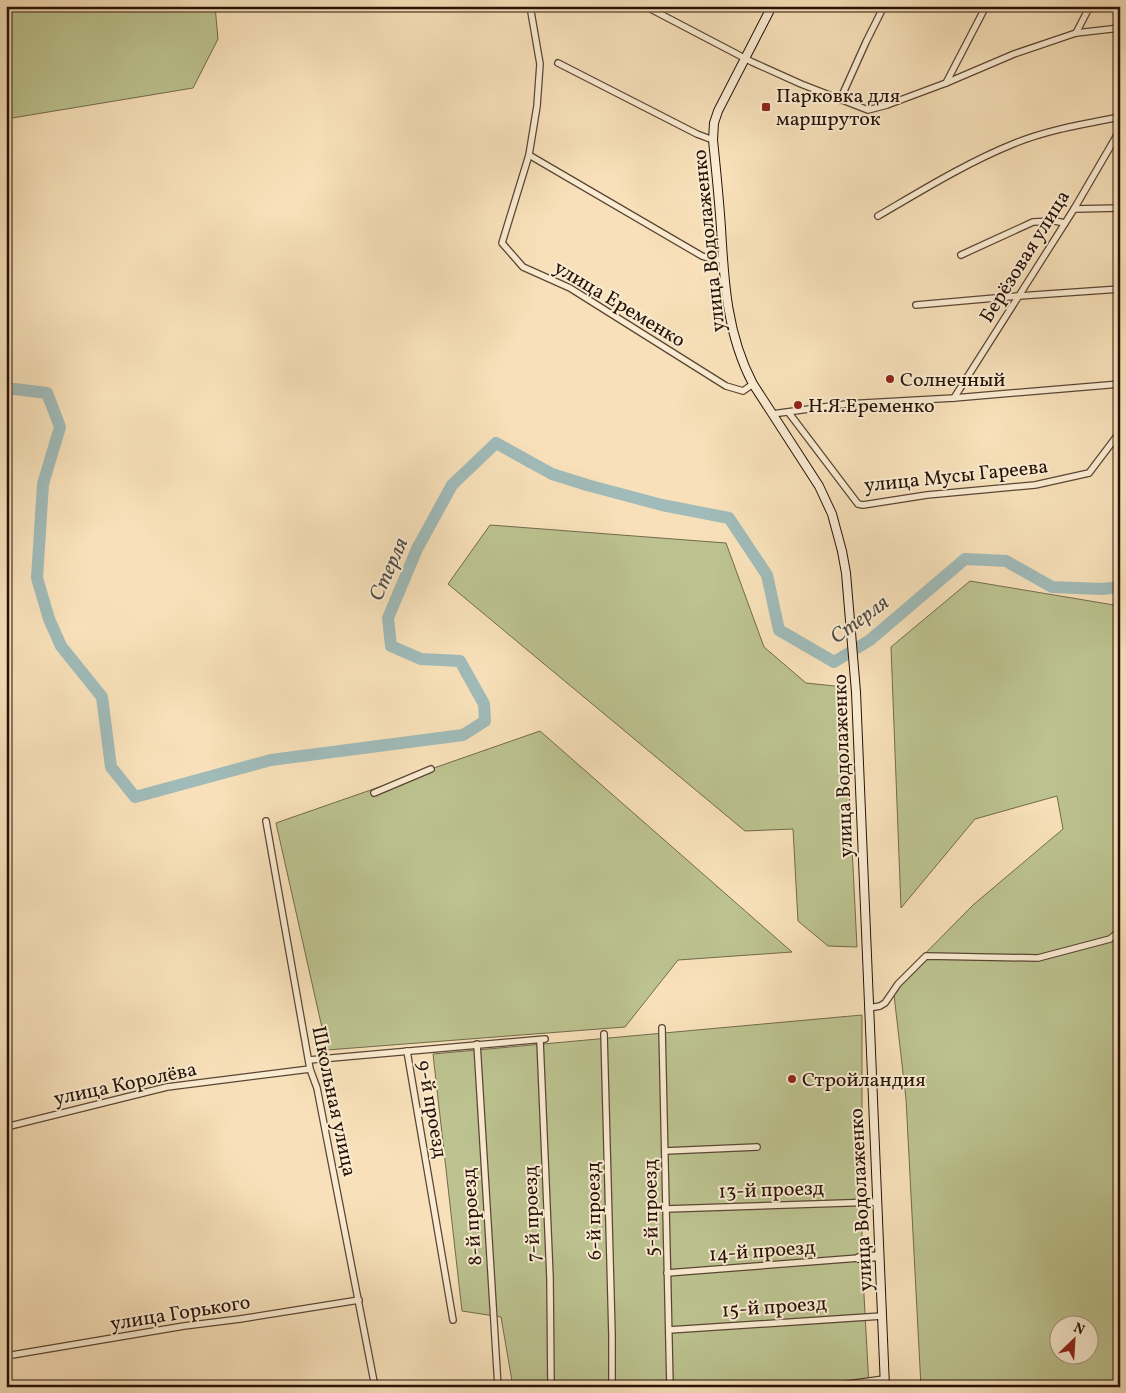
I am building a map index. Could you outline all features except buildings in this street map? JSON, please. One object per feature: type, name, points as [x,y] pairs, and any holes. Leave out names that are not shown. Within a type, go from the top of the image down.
[{"type":"main road","name":"улица Водолаженко","points":[[772,6],[718,111],[714,123],[713,140],[727,302],[735,340],[753,384],[819,486],[832,514],[842,551],[850,614],[856,692],[884,1383]]},
{"type":"main road","points":[[859,1258],[879,1256]]},
{"type":"street","points":[[530,6],[540,64],[537,106],[528,155],[702,256],[714,260],[723,259]]},
{"type":"street","points":[[645,6],[745,59],[868,110],[946,84],[1014,54],[1076,33],[1120,28]]},
{"type":"street","points":[[840,100],[884,6]]},
{"type":"street","points":[[946,84],[986,6]]},
{"type":"street","points":[[1076,33],[1090,6]]},
{"type":"street","points":[[558,63],[688,130],[713,140]]},
{"type":"street","points":[[878,216],[956,172],[1012,144],[1057,129],[1120,117]]},
{"type":"street","name":"Берёзовая улица","points":[[954,398],[1074,209],[1120,130]]},
{"type":"street","name":"улица Еременко","points":[[528,155],[502,243],[523,267],[570,288],[726,386],[743,392],[753,384]]},
{"type":"street","points":[[1074,209],[1120,208]]},
{"type":"street","points":[[961,255],[1033,222],[1055,220],[1065,223]]},
{"type":"street","points":[[916,305],[1120,290]]},
{"type":"street","points":[[772,414],[846,404],[954,398],[1120,384]]},
{"type":"street","name":"улица Мусы Гареева","points":[[789,413],[858,504],[863,505],[927,495],[1035,486],[1089,473],[1120,432]]},
{"type":"street","points":[[374,794],[431,769]]},
{"type":"street","name":"Школьная улица","points":[[266,821],[310,1069],[317,1088],[359,1300],[374,1387]]},
{"type":"street","points":[[869,1008],[885,1003],[898,984],[926,956],[1038,958],[1110,939],[1120,931]]},
{"type":"street","name":"5-й проезд","points":[[662,1028],[670,1387]]},
{"type":"street","name":"6-й проезд","points":[[604,1034],[612,1387]]},
{"type":"street","name":"7-й проезд","points":[[477,1044],[543,1040],[551,1387]]},
{"type":"street","points":[[309,1060],[477,1044]]},
{"type":"street","name":"8-й проезд","points":[[477,1044],[498,1387]]},
{"type":"street","name":"9-й проезд","points":[[407,1051],[453,1320]]},
{"type":"street","name":"улица Королёва","points":[[6,1127],[167,1087],[310,1069]]},
{"type":"street","points":[[665,1151],[757,1147]]},
{"type":"street","name":"13-й проезд","points":[[666,1209],[876,1202]]},
{"type":"street","name":"14-й проезд","points":[[668,1273],[859,1258]]},
{"type":"street","name":"улица Горького","points":[[6,1356],[184,1326],[359,1300]]},
{"type":"street","name":"15-й проезд","points":[[669,1330],[882,1316]]},
{"type":"street","points":[[827,1387],[884,1383]]},
{"type":"green space","points":[[6,6],[215,6],[218,39],[193,88],[6,119]]},
{"type":"green space","points":[[490,525],[726,543],[764,647],[806,683],[844,687],[857,947],[828,946],[798,921],[793,829],[745,831],[448,584]]},
{"type":"green space","points":[[970,581],[1120,606],[1120,1387],[921,1387],[906,1099],[893,986],[973,905],[1063,829],[1057,796],[975,819],[901,908],[891,647]]},
{"type":"green space","points":[[540,731],[792,952],[678,960],[625,1027],[327,1050],[276,823]]},
{"type":"green space","points":[[862,1015],[862,1258],[869,1387],[513,1387],[501,1317],[462,1311],[433,1054]]},
{"type":"waterway","name":"Стерля","points":[[6,388],[47,393],[60,427],[43,484],[37,578],[49,619],[61,646],[102,697],[111,767],[135,797],[271,760],[463,735],[485,721],[484,704],[460,661],[421,659],[391,646],[388,618],[417,549],[452,485],[496,443],[552,474],[662,505],[729,518],[767,575],[779,630],[834,662],[870,640],[965,559],[1006,561],[1052,587],[1102,589],[1120,587]]},
{"type":"place","name":"Парковка для маршруток","points":[[766,107]]},
{"type":"place","name":"Солнечный","points":[[890,379]]},
{"type":"place","name":"Н.Я.Еременко","points":[[798,405]]},
{"type":"place","name":"Стройландия","points":[[792,1079]]}]
